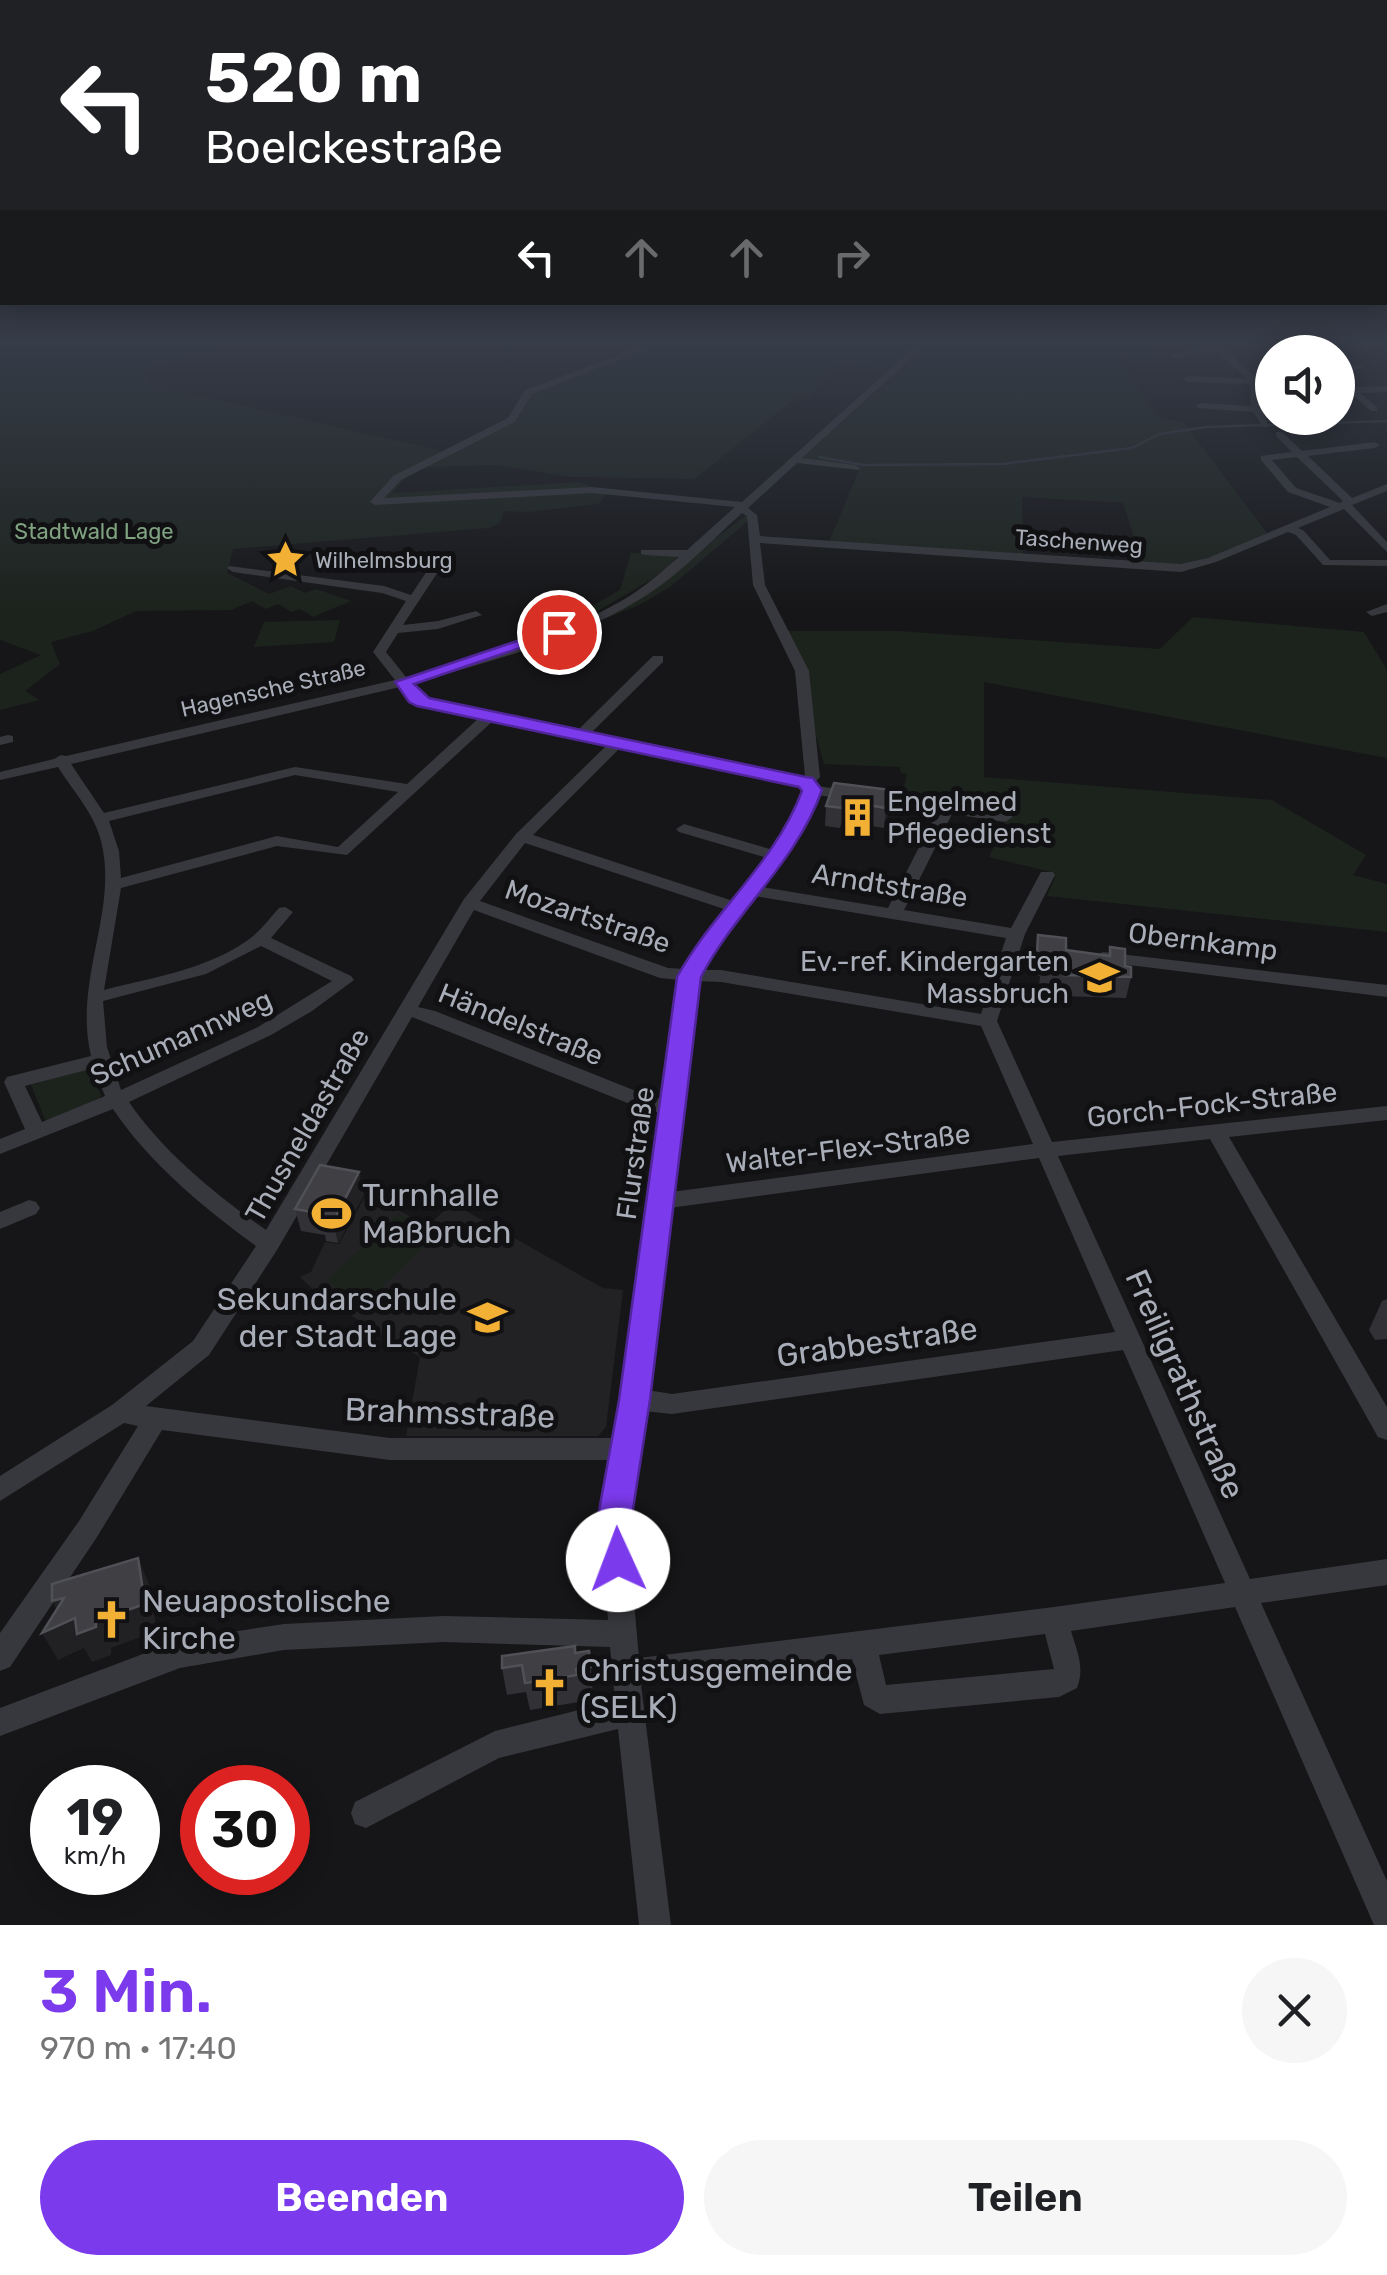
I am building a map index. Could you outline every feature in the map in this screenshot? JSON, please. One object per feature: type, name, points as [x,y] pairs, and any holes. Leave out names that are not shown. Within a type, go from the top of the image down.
[{"type":"street","points":[[487,433],[398,478],[374,502],[592,490],[742,507]]},
{"type":"street","name":"Hagensche Straße","points":[[0,776],[404,682],[516,648],[604,614],[640,594],[690,554],[825,433]]},
{"type":"street","points":[[1281,435],[1387,549]]},
{"type":"street","points":[[1345,504],[1292,490],[1265,462],[1269,456],[1375,446]]},
{"type":"street","points":[[795,460],[856,468]]},
{"type":"street","name":"Taschenweg","points":[[752,539],[1181,568],[1212,560],[1387,487]]},
{"type":"street","name":"Flurstraße","points":[[655,1925],[626,1673],[614,1522],[624,1449],[634,1400],[689,977],[708,942],[779,857],[801,821],[813,776],[804,683],[760,585],[752,514],[742,507]]},
{"type":"street","points":[[1290,529],[1300,533],[1326,564],[1387,564]]},
{"type":"street","points":[[645,552],[690,554]]},
{"type":"street","points":[[411,599],[441,558]]},
{"type":"street","points":[[233,568],[384,590],[411,599]]},
{"type":"street","points":[[411,599],[413,605],[379,652],[418,700],[809,786],[1005,817]]},
{"type":"street","points":[[1372,612],[1387,608]]},
{"type":"street","points":[[396,629],[438,625],[476,615]]},
{"type":"street","points":[[580,735],[658,658]]},
{"type":"street","points":[[113,885],[277,841],[341,852],[490,716]]},
{"type":"street","name":"Thusneldastraße","points":[[0,1490],[121,1412],[202,1348],[269,1244],[470,903],[522,836],[616,743]]},
{"type":"street","points":[[62,759],[102,818],[112,851],[113,885],[94,998],[102,1060],[116,1098],[153,1142],[232,1219],[269,1244]]},
{"type":"street","points":[[102,818],[295,771],[410,789]]},
{"type":"street","points":[[894,913],[946,810]]},
{"type":"street","points":[[684,828],[779,857]]},
{"type":"street","name":"Arndtstraße","points":[[522,836],[746,899],[894,913],[1020,941]]},
{"type":"street","points":[[988,1022],[1047,875]]},
{"type":"street","name":"Mozartstraße","points":[[470,903],[666,974],[721,976],[988,1022]]},
{"type":"street","points":[[94,998],[205,967],[259,940],[284,912]]},
{"type":"street","name":"Schumannweg","points":[[0,1147],[248,1042],[304,1010],[345,980],[259,940]]},
{"type":"street","name":"Obernkamp","points":[[1087,954],[1387,991]]},
{"type":"street","name":"Händelstraße","points":[[406,1010],[429,1015],[647,1104],[672,1108]]},
{"type":"street","name":"Freiligrathstraße","points":[[988,1022],[1387,1917]]},
{"type":"street","points":[[36,1131],[14,1082],[102,1060]]},
{"type":"street","name":"Gorch-Fock-Straße","points":[[1043,1150],[1386,1115]]},
{"type":"street","points":[[1216,1133],[1387,1429]]},
{"type":"street","name":"Walter-Flex-Straße","points":[[660,1201],[1043,1150]]},
{"type":"street","points":[[0,1221],[29,1208]]},
{"type":"street","name":"Grabbestraße","points":[[634,1400],[672,1404],[1129,1340]]},
{"type":"street","name":"Brahmsstraße","points":[[121,1412],[390,1449],[624,1449]]},
{"type":"street","points":[[0,1657],[88,1529],[156,1418]]},
{"type":"street","points":[[626,1673],[1054,1620],[1387,1572]]},
{"type":"street","points":[[863,1644],[874,1695],[880,1700],[1059,1683],[1067,1678],[1068,1668],[1054,1620]]},
{"type":"street","points":[[0,1722],[180,1654],[284,1637],[444,1629],[625,1634]]},
{"type":"street","points":[[366,1813],[495,1744],[630,1712]]},
{"type":"shaded area","name":"Sekundarschule der Stadt Lage","points":[[368,1191],[427,1227],[452,1203],[603,1288],[623,1290],[606,1427],[598,1436],[406,1436],[420,1357],[322,1298],[300,1277],[311,1272],[325,1242],[339,1244]]},
{"type":"green space","name":"Stadtwald Lage","points":[[0,433],[362,433],[445,452],[405,478],[393,493],[579,482],[607,493],[599,504],[504,511],[500,523],[489,528],[233,549],[227,573],[269,594],[291,586],[305,593],[316,589],[351,601],[313,617],[300,609],[292,612],[278,604],[266,609],[252,601],[231,610],[136,611],[93,631],[51,642],[60,664],[25,691],[39,700],[0,710],[0,674],[41,655],[0,640]]},
{"type":"green space","points":[[492,433],[752,433],[694,479],[572,477],[497,465],[425,467]]},
{"type":"green space","points":[[830,433],[1191,433],[1268,534],[1193,564],[1143,565],[1123,503],[1022,497],[1023,556],[829,542],[860,468],[801,459]]},
{"type":"green space","points":[[747,515],[748,521],[670,587],[639,605],[582,628],[617,611]]},
{"type":"green space","points":[[631,553],[682,554],[652,579],[596,612],[587,609],[620,590]]},
{"type":"green space","points":[[1193,617],[1364,632],[1387,670],[1387,758],[984,682],[984,777],[1272,800],[1366,855],[1353,875],[1387,884],[1387,932],[1047,896],[1055,878],[1051,872],[989,857],[1010,812],[901,798],[907,774],[901,773],[900,767],[824,764],[786,631],[899,631],[1160,649]]},
{"type":"green space","points":[[340,620],[334,642],[254,647],[264,622]]},
{"type":"green space","points":[[90,1068],[101,1096],[94,1104],[46,1122],[31,1085]]},
{"type":"green space","points":[[399,1213],[436,1234],[364,1304],[326,1281]]},
{"type":"building","points":[[834,783],[891,790],[886,808],[844,801],[842,808],[826,806]]},
{"type":"building","points":[[1038,935],[1066,938],[1066,950],[1110,956],[1110,947],[1125,949],[1125,966],[1131,967],[1131,977],[1064,975],[1064,971],[1043,968],[1044,955],[1037,954]]},
{"type":"building","points":[[320,1165],[359,1172],[333,1222],[321,1219],[324,1214],[295,1209]]},
{"type":"building","points":[[138,1558],[145,1604],[96,1621],[96,1627],[77,1634],[75,1618],[42,1633],[64,1598],[52,1601],[52,1584]]},
{"type":"building","points":[[575,1646],[575,1653],[589,1651],[591,1667],[576,1669],[577,1675],[525,1683],[522,1665],[502,1668],[502,1656]]},
{"type":"waterway","points":[[819,457],[864,465],[1002,464],[1132,448],[1167,433]]},
{"type":"place","name":"Wilhelmsburg","points":[[285,560]]},
{"type":"place","name":"Engelmed Pflegedienst","points":[[857,817]]},
{"type":"place","name":"Ev.-ref. Kindergarten Massbruch","points":[[1099,977]]},
{"type":"place","name":"Turnhalle Maßbruch","points":[[332,1213]]},
{"type":"place","name":"Sekundarschule der Stadt Lage","points":[[487,1317]]},
{"type":"place","name":"Neuapostolische Kirche","points":[[112,1619]]},
{"type":"place","name":"Christusgemeinde (SELK)","points":[[550,1688]]},
{"type":"route","points":[[559,632],[404,682],[415,698],[424,702],[806,782],[812,790],[801,821],[779,857],[708,942],[689,977],[634,1400],[614,1522],[618,1560]]}]
